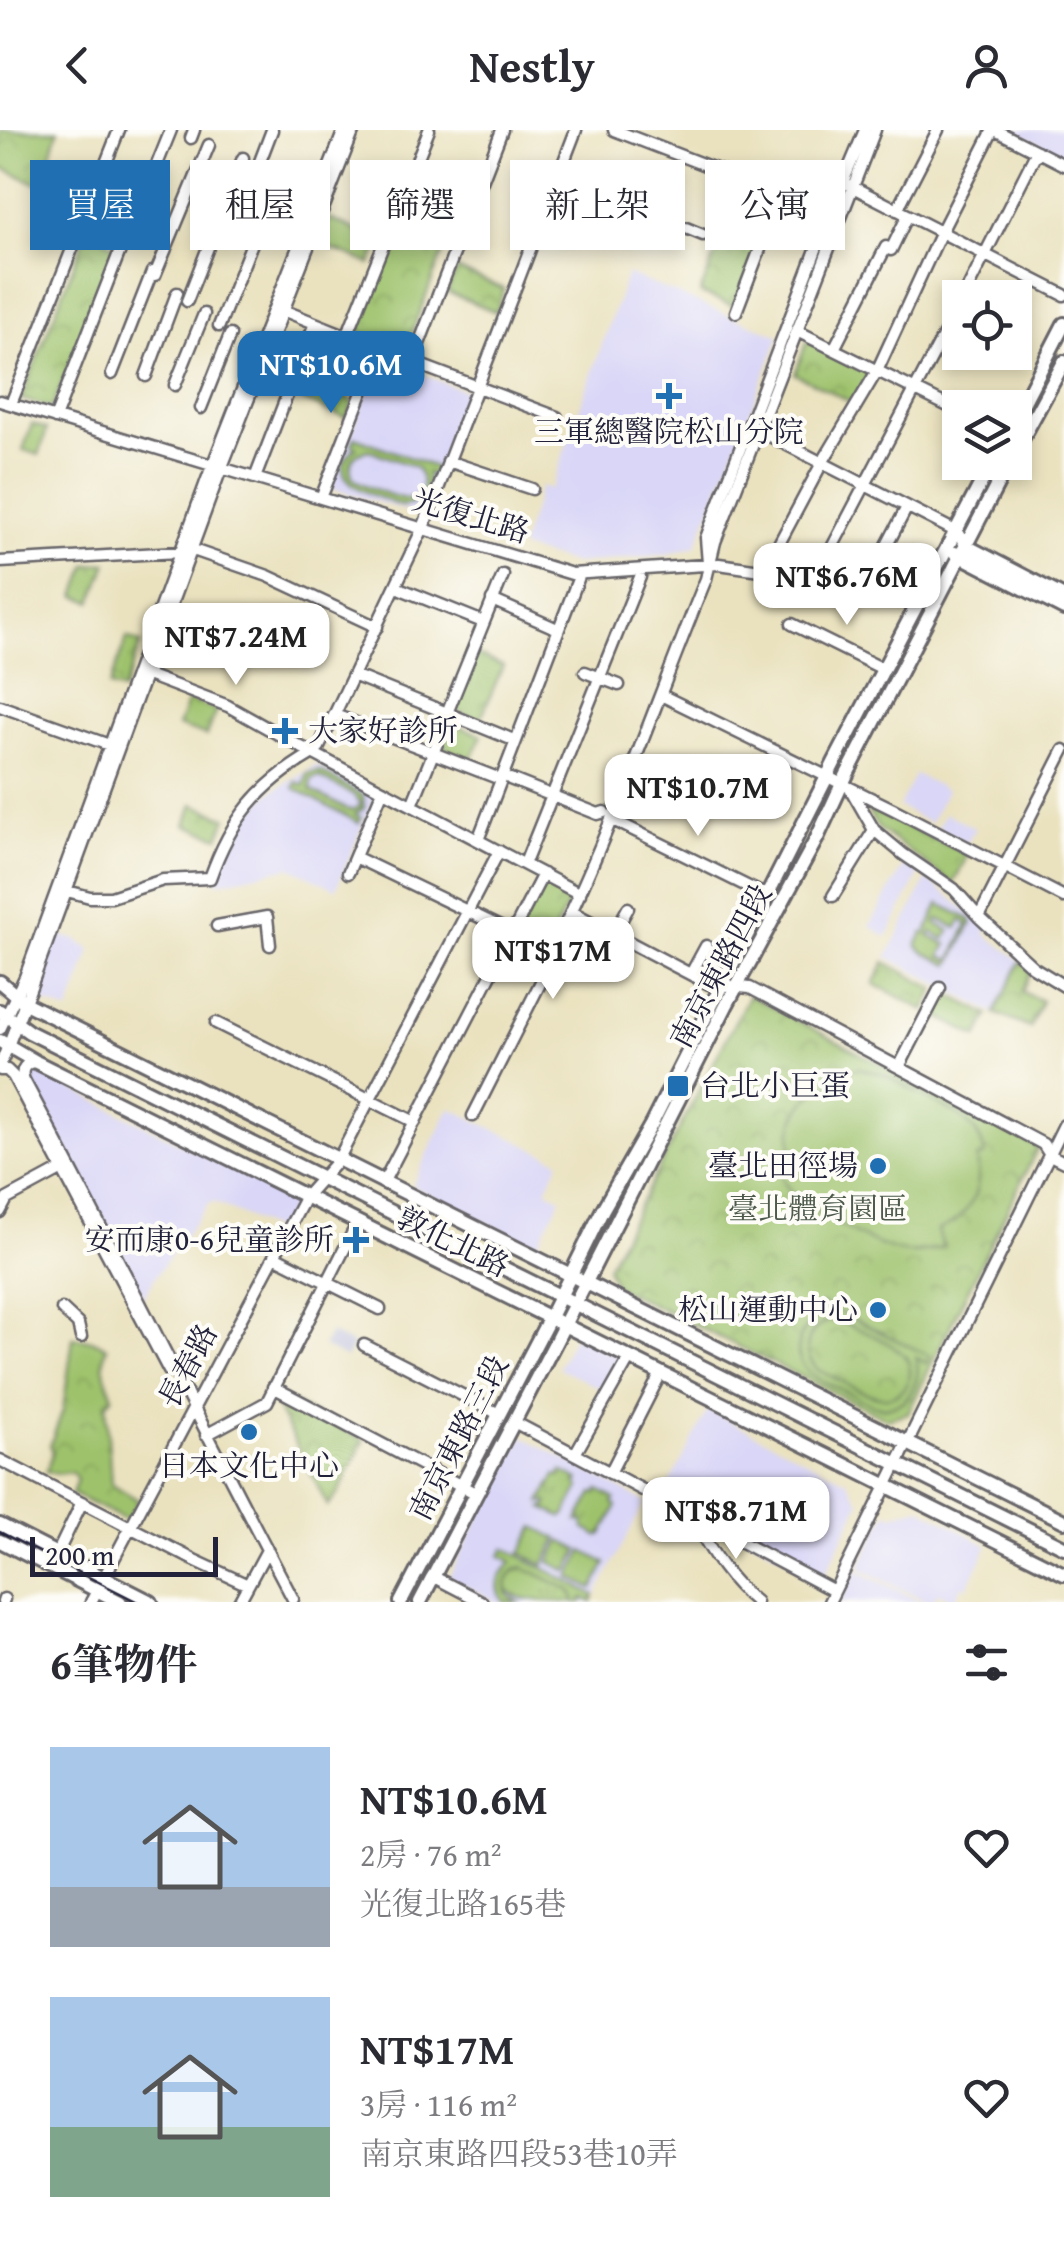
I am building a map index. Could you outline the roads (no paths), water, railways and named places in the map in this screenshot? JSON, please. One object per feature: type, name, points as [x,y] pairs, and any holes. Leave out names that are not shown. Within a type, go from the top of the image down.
[{"type":"main road","points":[[1030,390],[1064,324]]},
{"type":"main road","points":[[1032,421],[1064,362]]},
{"type":"main road","name":"南京東路四段","points":[[560,1296],[983,480]]},
{"type":"main road","name":"南京東路四段","points":[[574,1302],[737,986],[846,786],[1001,480]]},
{"type":"main road","points":[[948,549],[964,551],[1064,597]]},
{"type":"main road","points":[[964,551],[1064,608]]},
{"type":"main road","name":"敦化北路","points":[[0,982],[21,1000],[1064,1521]]},
{"type":"main road","name":"敦化北路","points":[[6,1020],[1064,1547]]},
{"type":"main road","name":"敦化北路","points":[[3,1057],[36,1062],[1064,1574]]},
{"type":"main road","points":[[126,1106],[136,1085]]},
{"type":"main road","points":[[196,1114],[203,1092]]},
{"type":"main road","name":"南京東路三段","points":[[420,1602],[499,1414],[560,1296]]},
{"type":"main road","name":"南京東路三段","points":[[401,1602],[514,1422],[574,1302]]},
{"type":"main road","points":[[0,1526],[57,1554],[98,1590],[150,1602]]},
{"type":"main road","points":[[0,1541],[120,1602]]},
{"type":"street","points":[[5,403],[119,130]]},
{"type":"street","points":[[55,418],[171,130]]},
{"type":"street","points":[[261,160],[272,130]]},
{"type":"street","points":[[21,1000],[344,130]]},
{"type":"street","points":[[279,308],[354,130]]},
{"type":"street","points":[[347,336],[429,130]]},
{"type":"street","points":[[412,362],[502,130]]},
{"type":"street","points":[[66,891],[112,897],[163,880],[210,878],[222,844],[240,814],[280,774],[314,754],[423,528],[576,130]]},
{"type":"street","points":[[614,130],[656,141],[705,162]]},
{"type":"street","points":[[848,185],[865,130]]},
{"type":"street","points":[[845,192],[875,130]]},
{"type":"street","points":[[896,210],[938,130]]},
{"type":"street","points":[[765,570],[877,371],[941,232],[994,130],[1064,165]]},
{"type":"street","points":[[112,374],[209,145]]},
{"type":"street","points":[[973,280],[1036,151]]},
{"type":"street","points":[[146,376],[243,158]]},
{"type":"street","points":[[848,185],[1064,295]]},
{"type":"street","points":[[834,349],[886,247],[891,250],[908,216]]},
{"type":"street","points":[[685,228],[703,235]]},
{"type":"street","points":[[219,326],[249,250]]},
{"type":"street","points":[[736,312],[760,250]]},
{"type":"street","points":[[473,1116],[552,960],[552,952],[580,894],[608,816],[661,695],[709,571],[706,538],[821,250]]},
{"type":"street","points":[[708,564],[797,331],[824,250]]},
{"type":"street","points":[[279,308],[557,416]]},
{"type":"street","points":[[175,385],[204,314]]},
{"type":"street","points":[[255,478],[315,323]]},
{"type":"street","points":[[797,331],[942,403]]},
{"type":"street","points":[[201,408],[230,335]]},
{"type":"street","points":[[816,578],[942,339]]},
{"type":"street","points":[[321,498],[379,349]]},
{"type":"street","name":"光復北路","points":[[5,403],[580,574],[708,564],[940,596]]},
{"type":"street","points":[[758,430],[957,532],[964,551]]},
{"type":"street","points":[[448,462],[532,489]]},
{"type":"street","points":[[866,584],[908,507]]},
{"type":"street","points":[[0,562],[186,552],[234,562],[377,626]]},
{"type":"street","points":[[412,805],[502,574]]},
{"type":"street","points":[[478,840],[580,574]]},
{"type":"street","points":[[527,858],[640,577]]},
{"type":"street","points":[[401,589],[483,622]]},
{"type":"street","points":[[492,600],[553,627]]},
{"type":"street","points":[[792,624],[883,669]]},
{"type":"street","points":[[585,672],[619,685]]},
{"type":"street","points":[[141,673],[228,706],[580,894]]},
{"type":"street","points":[[354,675],[516,740]]},
{"type":"street","points":[[661,695],[1064,897]]},
{"type":"street","points":[[0,706],[114,747]]},
{"type":"street","points":[[340,717],[495,777]]},
{"type":"street","points":[[66,1167],[3,1057],[6,1020],[21,1000],[66,891],[114,747]]},
{"type":"street","points":[[979,916],[1064,750]]},
{"type":"street","points":[[510,779],[608,816],[767,896]]},
{"type":"street","points":[[846,786],[874,830],[954,888],[1033,967],[1064,986]]},
{"type":"street","points":[[348,874],[383,790]]},
{"type":"street","points":[[832,896],[874,830]]},
{"type":"street","name":"長春路","points":[[98,1590],[306,1196],[338,1160],[500,851]]},
{"type":"street","points":[[356,857],[552,952]]},
{"type":"street","points":[[383,1183],[543,874]]},
{"type":"street","points":[[603,974],[628,908]]},
{"type":"street","points":[[572,912],[709,984],[750,988],[1043,1144],[1050,1154],[1064,1162]]},
{"type":"street","points":[[217,926],[267,917],[270,945]]},
{"type":"street","points":[[693,970],[706,946]]},
{"type":"street","points":[[899,1068],[940,988]]},
{"type":"street","points":[[216,1023],[415,1122]]},
{"type":"street","points":[[36,1062],[24,1066],[22,1076],[180,1391],[293,1600]]},
{"type":"street","points":[[514,1422],[832,1596],[1064,1125]]},
{"type":"street","points":[[0,1212],[7,1199],[66,1167]]},
{"type":"street","points":[[206,1435],[267,1402],[358,1222]]},
{"type":"street","points":[[274,1256],[380,1308]]},
{"type":"street","points":[[62,1308],[78,1324],[81,1337]]},
{"type":"street","points":[[364,1345],[499,1414]]},
{"type":"street","points":[[575,1454],[630,1357]]},
{"type":"street","points":[[610,1473],[661,1373]]},
{"type":"street","points":[[767,1398],[777,1379]]},
{"type":"street","points":[[274,1387],[469,1489]]},
{"type":"street","points":[[0,1460],[248,1585]]},
{"type":"street","points":[[57,1554],[82,1502]]},
{"type":"street","points":[[697,1526],[726,1573],[756,1602]]},
{"type":"street","points":[[239,1602],[267,1550]]},
{"type":"street","points":[[432,1576],[482,1602]]},
{"type":"railway","points":[[0,1532],[138,1602]]},
{"type":"place","name":"三軍總醫院松山分院","points":[[669,396]]},
{"type":"place","name":"大家好診所","points":[[285,731]]},
{"type":"place","name":"台北小巨蛋","points":[[678,1086]]},
{"type":"place","name":"臺北田徑場","points":[[878,1166]]},
{"type":"place","name":"安而康0-6兒童診所","points":[[356,1240]]},
{"type":"place","name":"松山運動中心","points":[[878,1310]]},
{"type":"place","name":"日本文化中心","points":[[249,1432]]},
{"type":"park label","name":"臺北體育園區","points":[[818,1209]]}]
